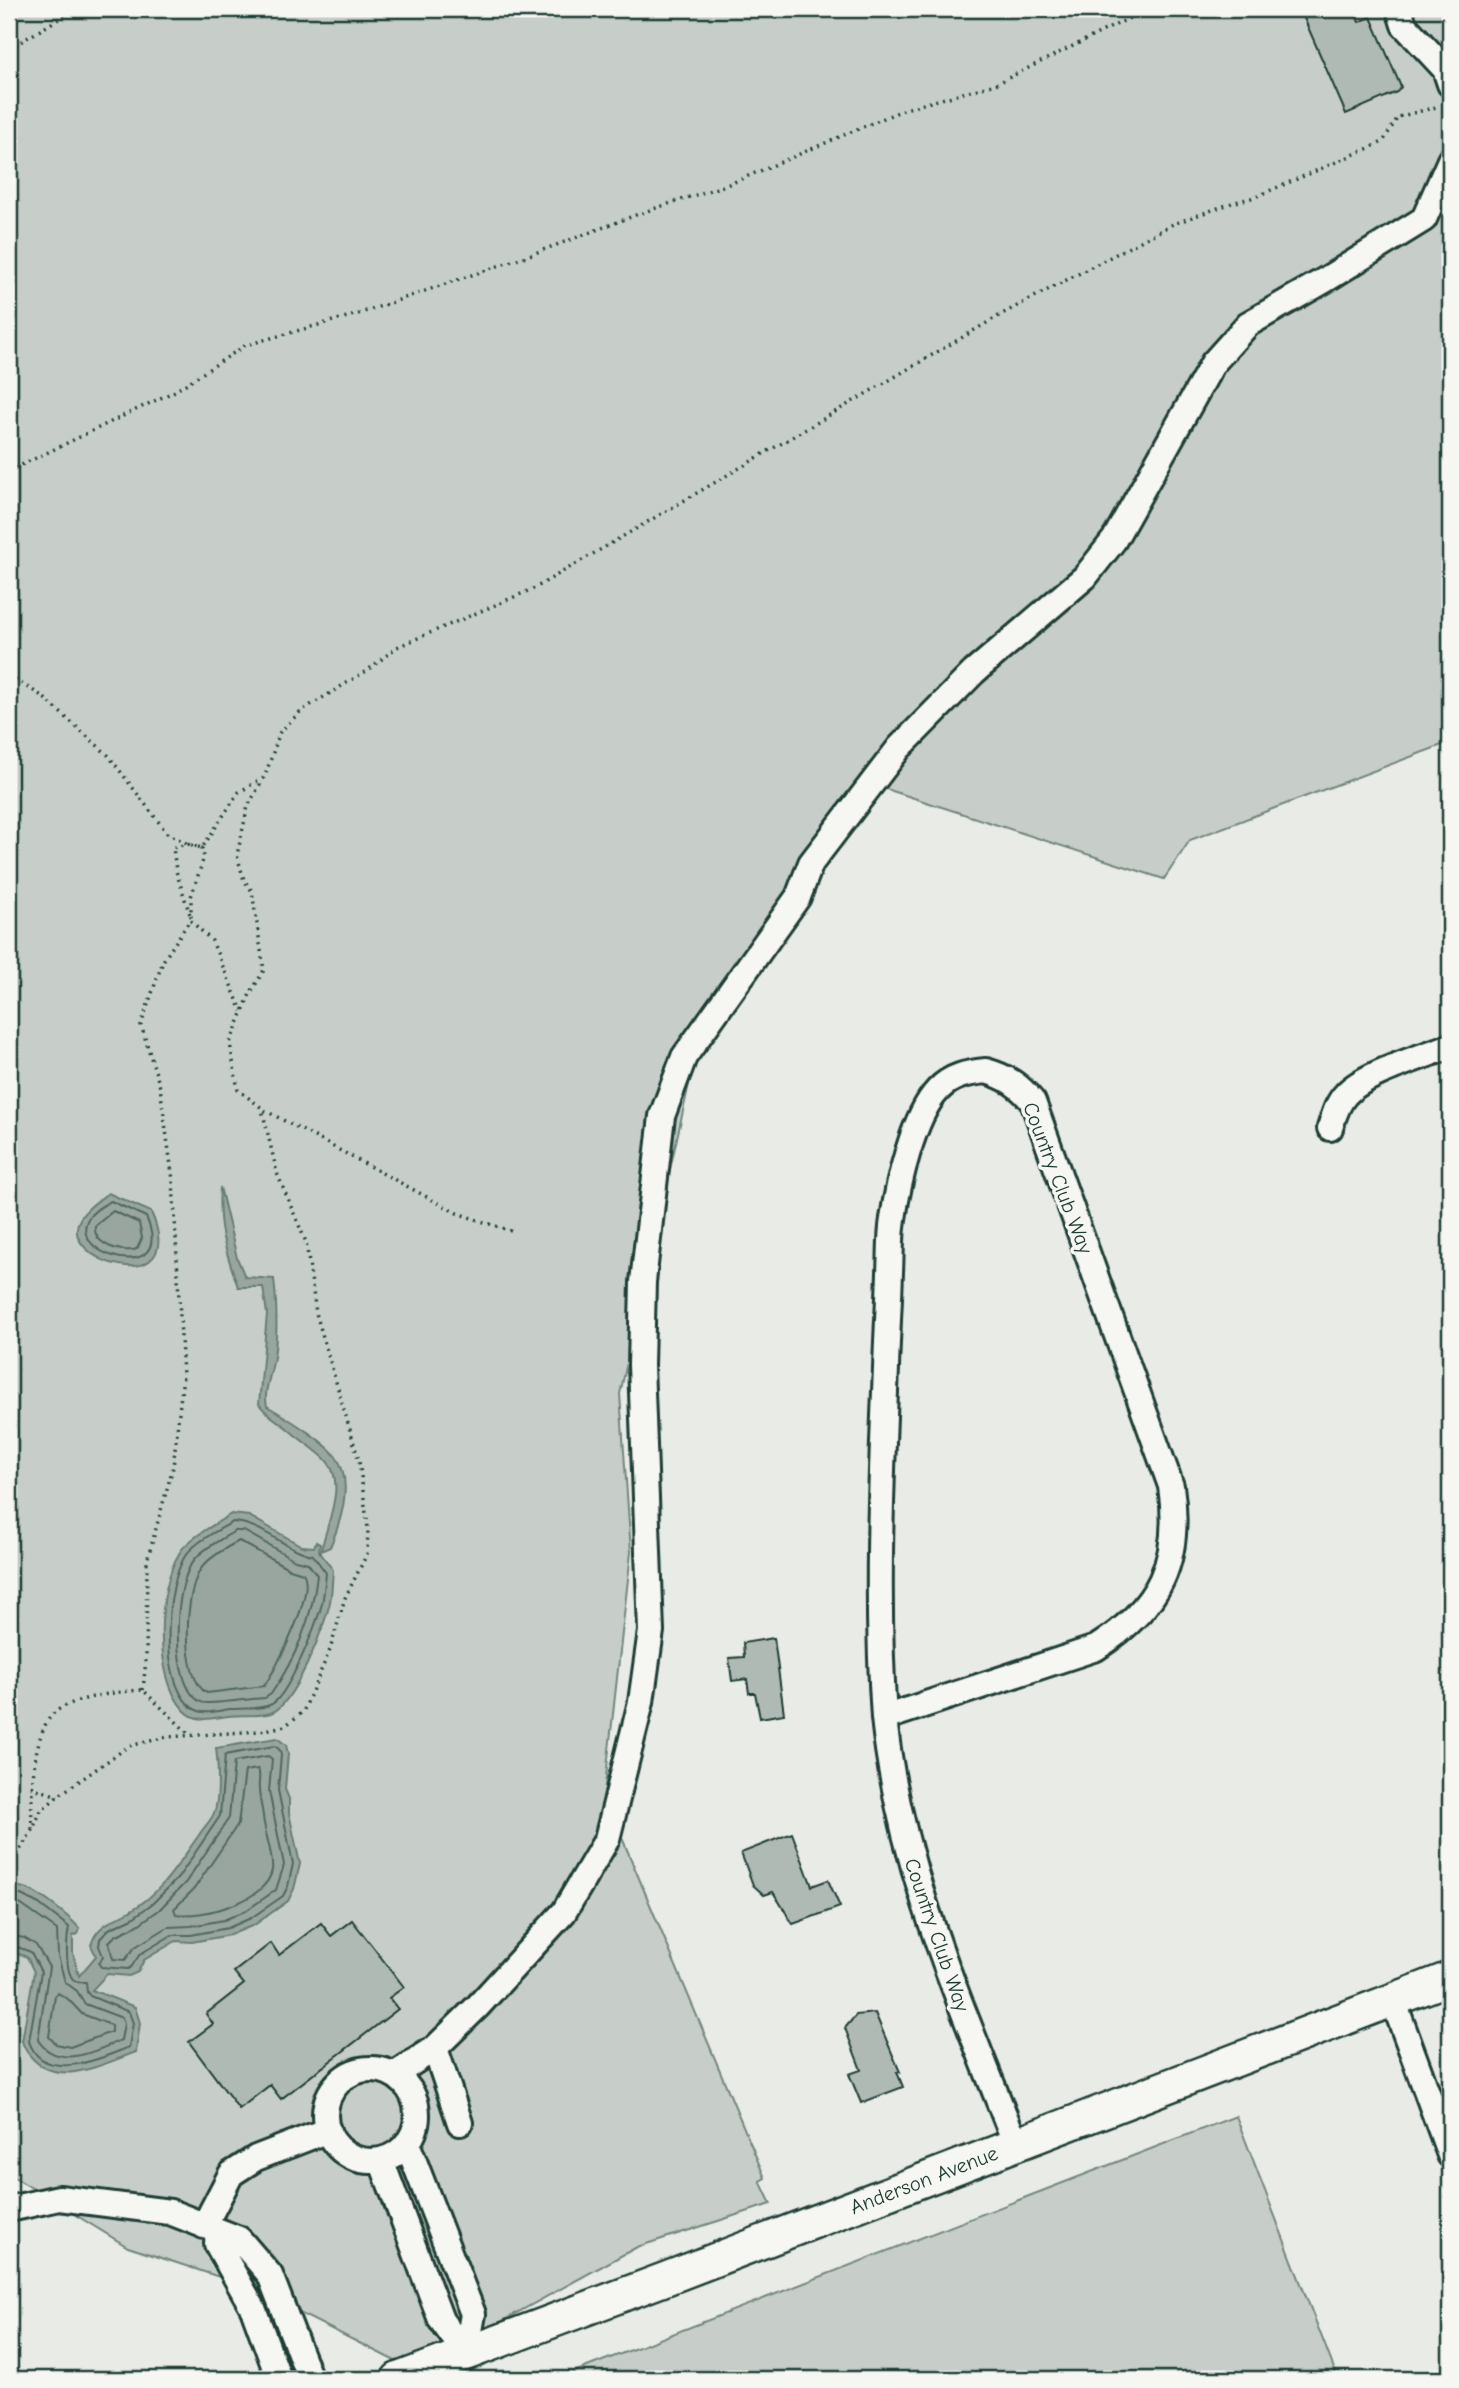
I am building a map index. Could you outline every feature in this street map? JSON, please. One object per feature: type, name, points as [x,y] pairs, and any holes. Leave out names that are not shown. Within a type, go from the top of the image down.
[{"type":"main road","name":"Anderson Avenue","points":[[398,2379],[1450,1978]]},
{"type":"street","points":[[1399,9],[1404,25],[1446,81]]},
{"type":"street","points":[[394,2075],[436,2048],[564,1912],[607,1839],[641,1702],[651,1631],[641,1365],[643,1282],[662,1116],[684,1057],[798,897],[811,863],[899,748],[974,672],[1085,577],[1115,540],[1213,363],[1248,324],[1325,281],[1424,219],[1450,160]]},
{"type":"street","points":[[1330,1128],[1335,1111],[1345,1094],[1361,1082],[1450,1046]]},
{"type":"street","name":"Country Club Way","points":[[884,1718],[1096,1648],[1119,1633],[1139,1615],[1156,1592],[1168,1565],[1174,1538],[1175,1513],[1171,1486],[1033,1102],[1021,1087],[1004,1076],[986,1071],[968,1073],[952,1079],[937,1091],[927,1106],[911,1142],[900,1179],[892,1223],[883,1438],[880,1659],[884,1718],[896,1803],[910,1861],[928,1918],[1016,2145]]},
{"type":"street","points":[[1393,2000],[1450,2155]]},
{"type":"street","points":[[436,2048],[460,2123]]},
{"type":"street","points":[[364,2069],[380,2069],[394,2075],[406,2085],[414,2098],[417,2114],[415,2130],[396,2154],[381,2160],[366,2161],[352,2157],[340,2149],[328,2130],[325,2108],[329,2094],[338,2082],[350,2073],[364,2069]]},
{"type":"street","points":[[279,2379],[253,2308],[217,2244],[211,2228],[231,2174],[257,2158],[328,2130]]},
{"type":"street","points":[[407,2143],[473,2314],[466,2354]]},
{"type":"street","points":[[381,2160],[441,2320],[466,2354]]},
{"type":"street","points":[[9,2209],[63,2199],[170,2212],[239,2239],[270,2275],[310,2379]]},
{"type":"path","points":[[9,49],[75,9]]},
{"type":"path","points":[[9,471],[175,391],[246,345],[358,314],[732,183],[905,109],[996,84],[1148,9]]},
{"type":"path","points":[[511,1231],[457,1213],[261,1107],[238,1090],[230,1043],[264,970],[252,891],[244,880],[237,855],[248,806],[265,776],[280,732],[302,711],[368,670],[397,647],[535,588],[1002,314],[1173,224],[1255,197],[1383,142],[1398,117],[1446,81]]},
{"type":"path","points":[[9,676],[42,696],[108,755],[167,833],[202,848]]},
{"type":"path","points":[[188,844],[173,847],[176,871],[191,918],[191,897],[204,857],[202,848],[239,792],[265,776]]},
{"type":"path","points":[[143,1690],[147,1561],[173,1467],[183,1376],[173,1180],[160,1087],[141,1026],[163,961],[190,920],[212,941],[243,1013]]},
{"type":"path","points":[[9,1867],[32,1831],[41,1811],[129,1746],[167,1737],[260,1731],[285,1726],[303,1712],[330,1650],[345,1598],[367,1554],[368,1528],[359,1461],[316,1313],[306,1242],[277,1173],[261,1107]]},
{"type":"path","points":[[143,1690],[191,1736]]},
{"type":"path","points":[[32,1831],[31,1787],[40,1737],[54,1713],[86,1698],[143,1690]]},
{"type":"path","points":[[31,1787],[58,1796]]},
{"type":"shaded area","points":[[9,9],[1450,9],[1450,742],[1190,840],[1164,879],[883,788],[701,1030],[620,1394],[631,1552],[604,1795],[765,2178],[760,2181],[771,2204],[637,2247],[413,2370],[244,2285],[128,2247],[9,2174]]},
{"type":"shaded area","points":[[1236,2116],[1338,2379],[556,2379]]},
{"type":"water","points":[[220,1187],[237,1258],[245,1277],[274,1279],[276,1337],[267,1388],[267,1406],[325,1445],[342,1468],[345,1491],[338,1526],[330,1547],[321,1551],[334,1502],[331,1466],[259,1404],[267,1314],[263,1287],[238,1287],[223,1238]]},
{"type":"water","points":[[108,1193],[151,1212],[158,1240],[153,1257],[140,1265],[121,1265],[102,1259],[86,1249],[78,1235],[80,1219],[93,1204]]},
{"type":"water","points":[[231,1514],[249,1516],[302,1546],[314,1547],[316,1542],[320,1544],[319,1551],[333,1570],[331,1598],[307,1664],[280,1707],[266,1714],[199,1719],[184,1710],[174,1695],[167,1676],[163,1655],[163,1609],[172,1568],[180,1552],[196,1536]]},
{"type":"water","points":[[277,1738],[286,1745],[288,1754],[285,1789],[300,1864],[288,1901],[254,1925],[230,1935],[192,1942],[176,1941],[144,1960],[138,1972],[129,1976],[107,1974],[92,1990],[135,2007],[140,2023],[136,2052],[97,2067],[70,2072],[57,2072],[33,2059],[22,2041],[34,1972],[27,1957],[9,1950],[9,1889],[20,1887],[34,1892],[61,1911],[80,1929],[78,1934],[73,1936],[73,1953],[79,1976],[96,1956],[91,1945],[97,1932],[151,1896],[177,1867],[211,1819],[218,1790],[216,1748]]},
{"type":"building","points":[[1300,9],[1353,9],[1359,22],[1371,17],[1401,87],[1397,92],[1346,114]]},
{"type":"building","points":[[774,1638],[784,1714],[760,1718],[755,1693],[749,1693],[747,1679],[732,1681],[729,1658],[744,1657],[743,1643]]},
{"type":"building","points":[[792,1833],[812,1886],[828,1880],[840,1907],[793,1924],[773,1892],[764,1895],[753,1885],[741,1853]]},
{"type":"building","points":[[352,1920],[404,1987],[389,1998],[398,2009],[281,2099],[270,2085],[239,2109],[189,2042],[213,2024],[206,2014],[244,1984],[234,1972],[271,1943],[279,1955],[321,1923],[331,1936]]},
{"type":"building","points":[[875,2013],[900,2072],[897,2072],[903,2087],[861,2103],[849,2074],[861,2070],[845,2028],[856,2015]]}]
